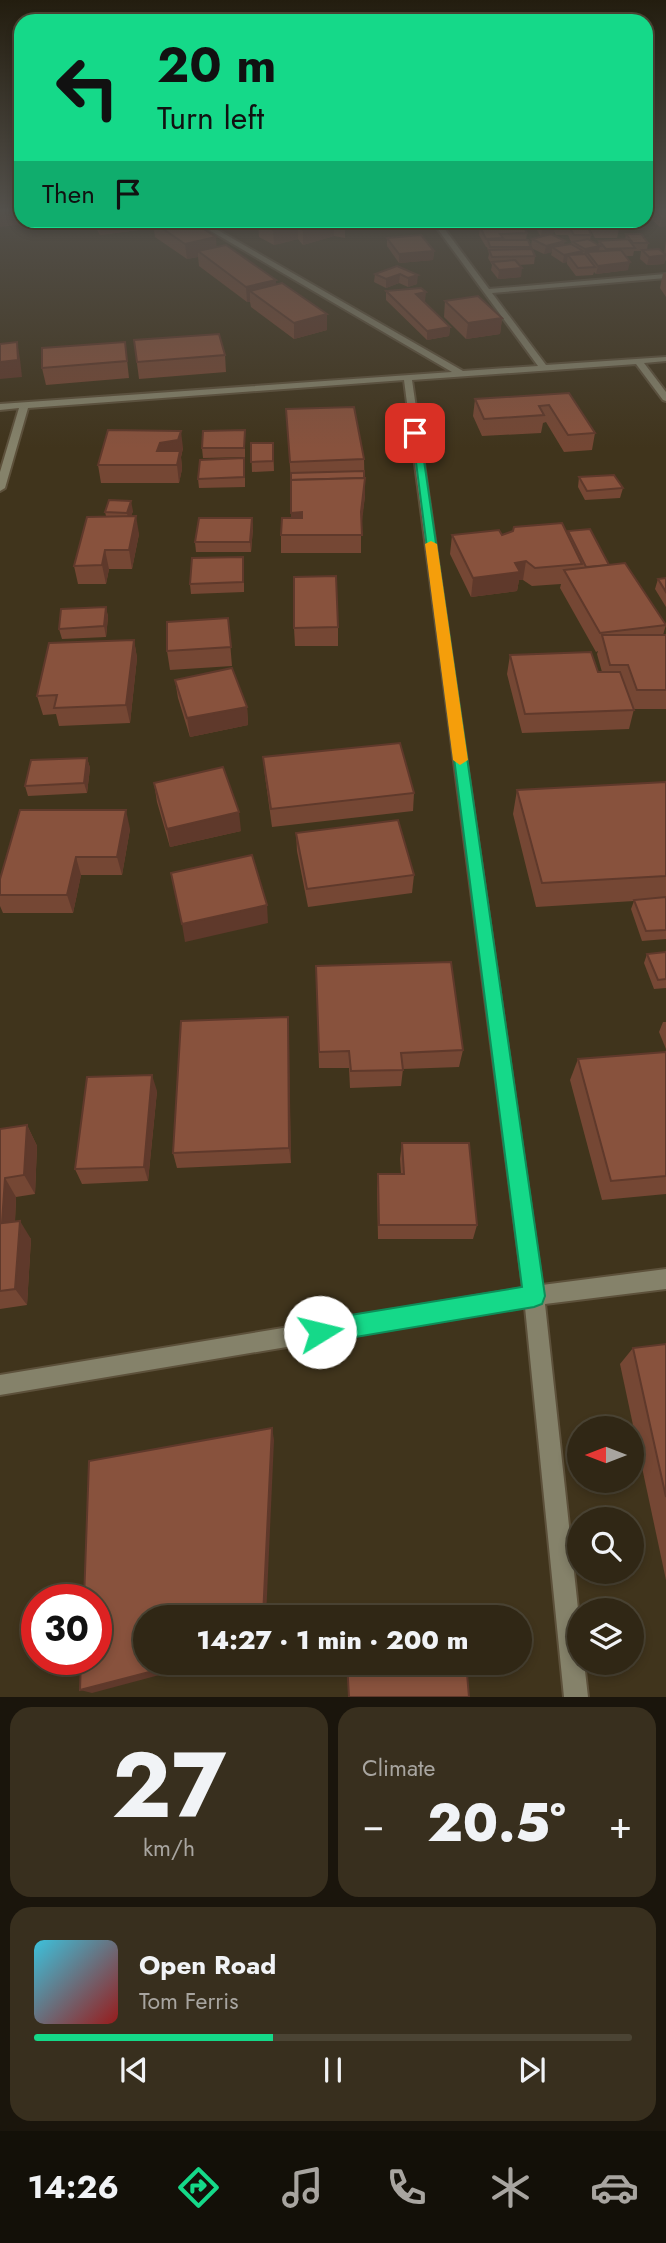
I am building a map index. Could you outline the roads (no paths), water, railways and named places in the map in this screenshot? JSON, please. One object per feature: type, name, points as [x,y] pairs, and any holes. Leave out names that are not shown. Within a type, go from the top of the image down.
[{"type":"street","points":[[315,289],[460,373]]},
{"type":"street","points":[[487,291],[509,289]]},
{"type":"street","points":[[487,291],[544,368]]},
{"type":"street","points":[[0,407],[666,359]]},
{"type":"street","points":[[638,361],[666,398]]},
{"type":"street","points":[[408,379],[534,1296],[576,1697]]},
{"type":"street","points":[[0,488],[25,404]]},
{"type":"street","points":[[0,1385],[534,1296],[666,1279]]}]
